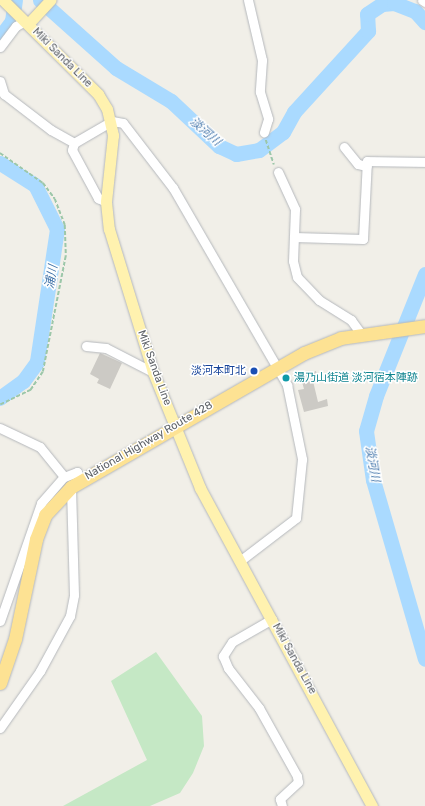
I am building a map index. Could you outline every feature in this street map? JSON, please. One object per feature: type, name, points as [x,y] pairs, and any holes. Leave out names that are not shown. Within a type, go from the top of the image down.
[{"type":"highway","name":"National Highway Route 428","points":[[0,683],[15,639],[38,533],[45,515],[67,482],[81,479],[278,367],[341,338],[391,329],[425,326]]},
{"type":"main road","points":[[26,19],[50,0]]},
{"type":"main road","name":"Miki Sanda Line","points":[[6,2],[26,19],[98,94],[112,121],[113,149],[106,202],[109,229],[153,372],[200,488],[241,560],[372,806]]},
{"type":"street","points":[[248,0],[262,60],[260,92],[268,119],[264,132]]},
{"type":"street","points":[[0,47],[16,26],[26,19]]},
{"type":"street","points":[[0,81],[4,94],[51,130],[74,143]]},
{"type":"street","points":[[106,202],[98,198],[72,150],[74,143],[112,121],[123,124],[173,188],[278,367],[296,414],[302,459],[296,518],[241,560]]},
{"type":"street","points":[[344,147],[358,164],[367,166]]},
{"type":"street","points":[[294,237],[363,239],[367,161],[425,162]]},
{"type":"street","points":[[278,172],[295,209],[293,261],[297,277],[318,300],[351,320],[361,334]]},
{"type":"street","points":[[86,346],[106,348],[153,372]]},
{"type":"street","points":[[0,428],[40,447],[67,482],[74,595],[70,616],[40,671],[0,728]]},
{"type":"street","points":[[0,621],[41,503],[67,482]]},
{"type":"street","points":[[272,619],[232,642],[223,656],[228,668],[259,708],[297,776],[298,782],[280,799],[282,806]]},
{"type":"path","points":[[264,132],[278,172]]},
{"type":"path","points":[[0,153],[43,183],[55,199],[65,225],[66,256],[43,372],[32,390],[0,405]]},
{"type":"green space","points":[[156,652],[202,716],[204,746],[193,773],[180,793],[150,806],[63,806],[147,760],[111,681]]},
{"type":"building","points":[[100,353],[122,363],[110,389],[97,383],[99,379],[90,374]]},
{"type":"building","points":[[316,371],[318,380],[313,381],[318,402],[327,399],[328,406],[304,412],[298,390],[304,389],[300,375]]},
{"type":"waterway","name":"浦川","points":[[0,37],[12,21],[15,0]]},
{"type":"waterway","name":"淡河川","points":[[40,0],[116,68],[171,101],[219,146],[236,154],[259,150],[283,132],[294,112],[368,31],[367,14],[382,4],[394,3],[415,11],[425,22]]},
{"type":"waterway","name":"浦川","points":[[0,163],[35,185],[57,229],[37,362],[23,381],[0,398]]},
{"type":"waterway","name":"淡河川","points":[[425,274],[376,396],[366,431],[373,480],[425,659]]},
{"type":"place","name":"淡河本町北","points":[[254,371]]},
{"type":"place","name":"湯乃山街道 淡河宿本陣跡","points":[[286,378]]}]
